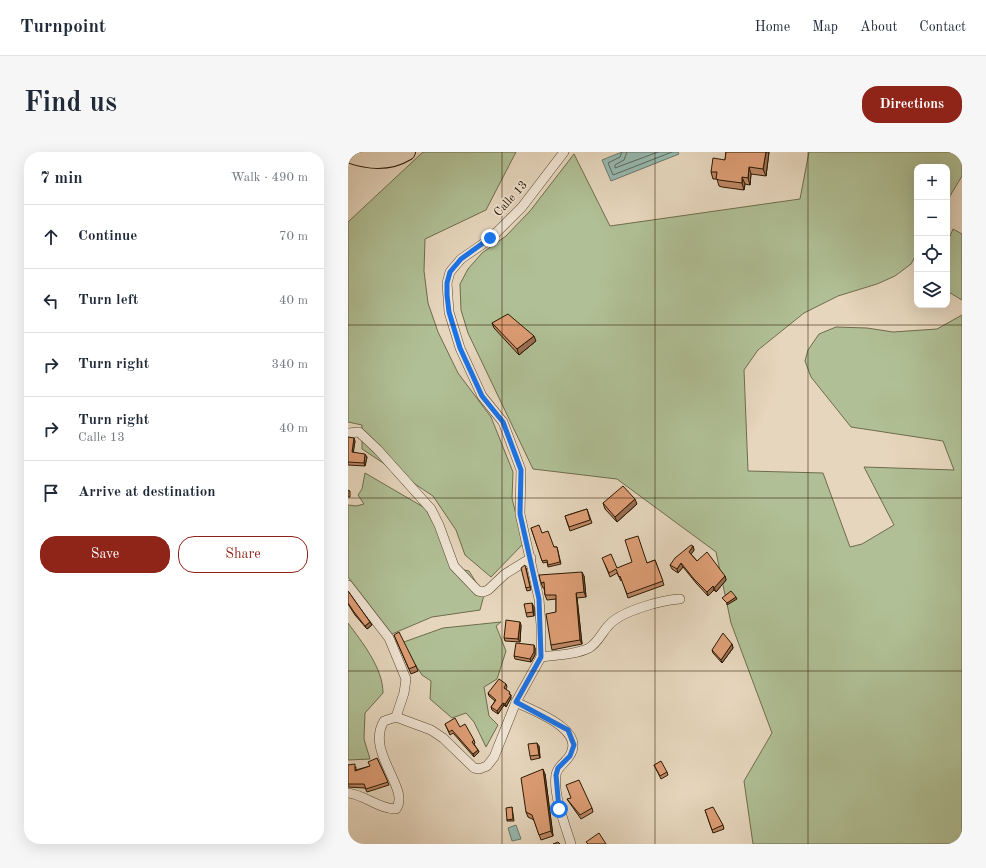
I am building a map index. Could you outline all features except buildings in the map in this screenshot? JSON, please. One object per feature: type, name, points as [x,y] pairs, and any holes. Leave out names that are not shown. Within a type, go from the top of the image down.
[{"type":"highway","points":[[348,154],[365,159],[376,160],[391,158],[407,152]]},
{"type":"street","name":"Calle 13","points":[[531,558],[520,514],[521,470],[503,422],[482,396],[460,348],[449,312],[447,283],[450,272],[461,259],[490,238],[522,207],[564,152]]},
{"type":"street","points":[[348,433],[359,432],[378,450],[431,509],[439,525],[454,566],[478,590],[483,592],[488,590],[504,574],[531,558],[539,599],[541,657],[516,702],[494,757],[487,766],[479,769],[466,762],[443,738],[431,730],[396,717],[384,721],[378,736],[380,747],[397,790],[400,800],[399,805],[396,809],[390,809],[356,794],[348,793]]},
{"type":"street","points":[[348,585],[389,638],[406,679],[404,693],[397,708],[396,717]]},
{"type":"street","points":[[541,657],[581,652],[591,647],[608,625],[620,616],[668,600],[680,599]]},
{"type":"street","points":[[516,702],[558,723],[568,730],[574,745],[570,756],[558,768],[556,775],[559,809],[570,844]]},
{"type":"green space","points":[[423,152],[516,152],[486,210],[425,239],[424,271],[428,303],[438,332],[458,373],[491,417],[513,472],[512,498],[523,544],[491,577],[465,555],[456,530],[433,496],[362,449],[362,425],[348,422],[348,222]]},
{"type":"green space","points":[[809,152],[962,152],[962,176],[950,196],[950,164],[914,164],[914,258],[911,264],[895,276],[877,284],[838,296],[804,313],[758,350],[744,370],[748,471],[823,473],[850,547],[862,544],[894,525],[864,467],[954,470],[943,441],[851,427],[811,377],[805,361],[808,350],[819,334],[836,327],[867,328],[893,332],[937,329],[962,315],[962,844],[753,844],[744,781],[772,733],[731,623],[716,552],[617,479],[533,469],[468,333],[461,310],[460,284],[468,269],[482,253],[506,236],[530,211],[574,154],[610,226],[800,199]]},
{"type":"green space","points":[[953,229],[962,234],[962,300],[950,293],[950,236]]},
{"type":"green space","points":[[365,473],[425,508],[459,569],[469,571],[484,595],[480,610],[432,617],[392,634],[348,577],[348,505],[356,506],[364,504],[358,495],[362,489]]},
{"type":"green space","points":[[501,622],[496,626],[506,651],[497,679],[484,687],[489,716],[498,725],[486,747],[474,722],[466,713],[452,718],[430,699],[431,681],[422,675],[401,643],[443,628]]},
{"type":"green space","points":[[348,623],[371,656],[380,674],[382,684],[383,693],[365,713],[364,739],[370,759],[348,760]]},
{"type":"water","points":[[622,152],[678,152],[679,154],[611,181],[602,160]]},
{"type":"water","points":[[516,825],[521,839],[512,841],[508,828]]},
{"type":"route","points":[[490,238],[461,259],[450,272],[447,283],[449,312],[460,348],[482,396],[503,422],[521,470],[520,514],[539,599],[541,657],[516,702],[558,723],[568,730],[574,745],[570,756],[558,768],[556,775],[559,809]]}]
